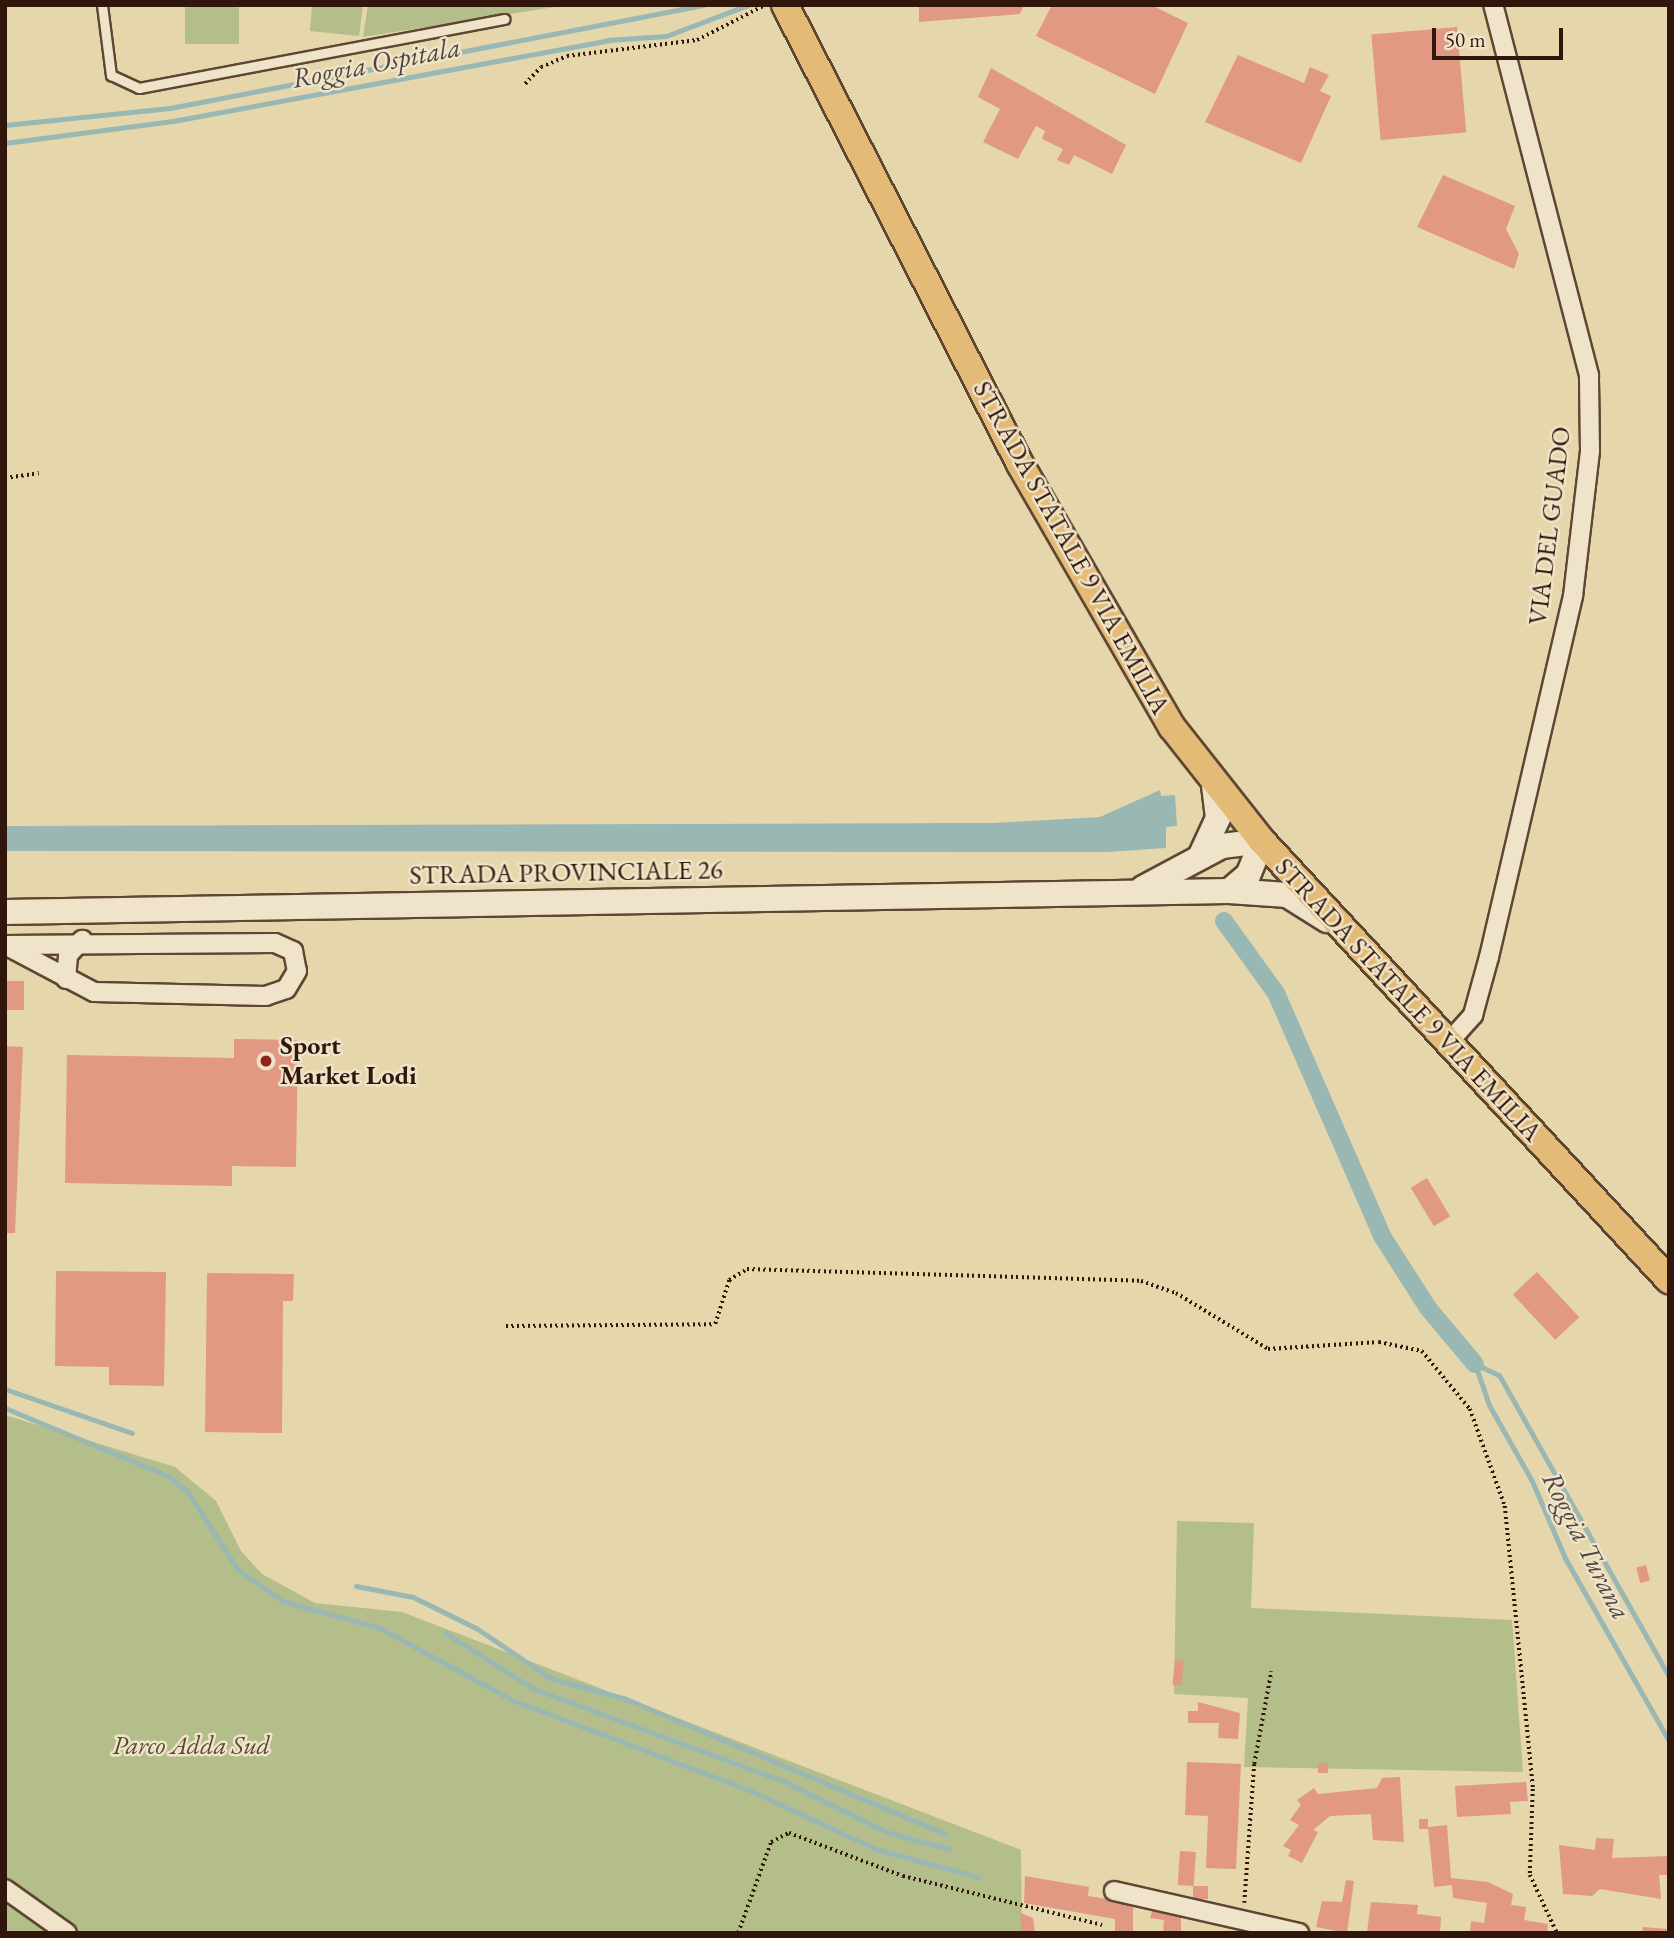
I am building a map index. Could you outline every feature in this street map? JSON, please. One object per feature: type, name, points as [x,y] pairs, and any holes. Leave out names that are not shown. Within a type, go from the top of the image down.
[{"type":"main road","name":"STRADA STATALE 9 VIA EMILIA","points":[[785,5],[1065,547],[1139,675],[1214,785],[1352,940],[1669,1280]]},
{"type":"main road","points":[[1195,864],[1214,836],[1214,785]]},
{"type":"main road","points":[[1229,891],[1248,876],[1262,841]]},
{"type":"main road","name":"STRADA PROVINCIALE 26","points":[[1128,893],[1195,864],[1222,846],[1262,841]]},
{"type":"main road","name":"STRADA PROVINCIALE 26","points":[[5,912],[1229,891],[1287,895],[1352,940]]},
{"type":"street","name":"VIA DEL GUADO","points":[[1448,1043],[1473,1015],[1508,876],[1573,596],[1590,451],[1589,375],[1493,5]]},
{"type":"street","points":[[66,979],[68,955],[82,940]]},
{"type":"street","points":[[82,940],[275,943],[293,951],[297,971],[286,989],[266,996],[94,992],[5,945],[82,940]]},
{"type":"street","points":[[5,1889],[66,1933]]},
{"type":"street","points":[[1114,1891],[1288,1931]]},
{"type":"lane","points":[[102,5],[111,75],[139,88],[505,19]]},
{"type":"path","points":[[525,84],[541,67],[567,56],[697,40],[765,5]]},
{"type":"path","points":[[5,478],[39,473]]},
{"type":"path","points":[[506,1326],[715,1324],[729,1280],[747,1269],[1141,1281],[1176,1293],[1268,1349],[1379,1342],[1422,1351],[1470,1409],[1505,1506],[1532,1789],[1530,1875],[1557,1933]]},
{"type":"path","points":[[1241,1919],[1255,1764],[1271,1672]]},
{"type":"path","points":[[738,1933],[771,1842],[789,1832],[903,1876],[1102,1925]]},
{"type":"green space","points":[[185,5],[239,5],[239,44],[185,44]]},
{"type":"green space","points":[[312,5],[363,5],[359,36],[310,31]]},
{"type":"green space","points":[[368,5],[568,5],[363,37]]},
{"type":"green space","name":"Parco Adda Sud","points":[[5,1415],[175,1467],[216,1501],[241,1551],[262,1574],[315,1603],[402,1612],[1021,1850],[1022,1933],[5,1933]]},
{"type":"green space","points":[[1177,1521],[1254,1523],[1251,1608],[1512,1620],[1523,1772],[1244,1767],[1248,1698],[1174,1694]]},
{"type":"water","points":[[1160,790],[1161,796],[1175,795],[1177,826],[1166,827],[1166,848],[1107,852],[5,851],[5,826],[993,823],[1100,817]]},
{"type":"building","points":[[919,5],[1024,5],[1020,14],[919,22]]},
{"type":"building","points":[[1052,5],[1151,5],[1188,23],[1155,94],[1036,36]]},
{"type":"building","points":[[1457,27],[1466,133],[1381,140],[1371,34]]},
{"type":"building","points":[[1238,55],[1304,83],[1310,67],[1329,75],[1320,91],[1331,96],[1301,163],[1205,122]]},
{"type":"building","points":[[991,68],[1126,145],[1112,174],[1074,155],[1069,165],[1057,160],[1063,149],[1042,139],[1045,131],[1036,126],[1018,159],[983,142],[1000,109],[978,97]]},
{"type":"building","points":[[1443,175],[1515,206],[1506,229],[1519,254],[1514,269],[1417,227]]},
{"type":"building","points":[[5,981],[24,981],[24,1010],[5,1010]]},
{"type":"building","points":[[234,1039],[298,1040],[296,1167],[232,1166],[232,1186],[65,1183],[67,1055],[234,1058]]},
{"type":"building","points":[[5,1046],[23,1047],[15,1233],[5,1233]]},
{"type":"building","points":[[1427,1178],[1450,1217],[1434,1226],[1411,1188]]},
{"type":"building","points":[[56,1271],[166,1272],[164,1386],[109,1385],[109,1367],[55,1366]]},
{"type":"building","points":[[1537,1272],[1579,1317],[1555,1340],[1513,1295]]},
{"type":"building","points":[[207,1273],[294,1274],[293,1301],[283,1301],[282,1433],[205,1432]]},
{"type":"building","points":[[1646,1565],[1650,1581],[1640,1583],[1636,1567]]},
{"type":"building","points":[[1175,1660],[1184,1661],[1181,1686],[1172,1685]]},
{"type":"building","points":[[1198,1702],[1240,1713],[1238,1739],[1218,1738],[1219,1723],[1188,1723],[1188,1711],[1198,1711]]},
{"type":"building","points":[[1187,1762],[1241,1764],[1236,1869],[1206,1868],[1208,1816],[1185,1815]]},
{"type":"building","points":[[1318,1763],[1328,1763],[1328,1773],[1318,1773]]},
{"type":"building","points":[[1400,1777],[1404,1842],[1373,1840],[1371,1814],[1330,1816],[1313,1830],[1318,1832],[1302,1863],[1288,1856],[1291,1850],[1283,1846],[1299,1825],[1290,1820],[1301,1805],[1297,1800],[1314,1788],[1318,1794],[1377,1788],[1382,1778]]},
{"type":"building","points":[[1526,1782],[1528,1801],[1510,1802],[1511,1814],[1457,1817],[1455,1786]]},
{"type":"building","points":[[1419,1819],[1428,1819],[1428,1829],[1419,1829]]},
{"type":"building","points":[[1447,1825],[1451,1878],[1488,1882],[1513,1894],[1511,1905],[1526,1907],[1524,1920],[1548,1924],[1547,1933],[1470,1933],[1471,1921],[1484,1923],[1487,1903],[1453,1898],[1452,1885],[1434,1887],[1428,1827]]},
{"type":"building","points":[[1596,1838],[1614,1839],[1612,1858],[1669,1856],[1669,1875],[1659,1875],[1661,1899],[1600,1889],[1592,1896],[1563,1894],[1559,1845],[1595,1850]]},
{"type":"building","points":[[1180,1851],[1196,1852],[1194,1886],[1178,1885]]},
{"type":"building","points":[[1025,1876],[1089,1887],[1088,1896],[1133,1903],[1133,1933],[1115,1933],[1115,1919],[1024,1903]]},
{"type":"building","points":[[1346,1880],[1354,1881],[1347,1933],[1316,1927],[1322,1901],[1342,1902]]},
{"type":"building","points":[[1193,1886],[1208,1886],[1208,1899],[1193,1899]]},
{"type":"building","points":[[1371,1902],[1418,1905],[1417,1914],[1441,1917],[1440,1933],[1367,1932]]},
{"type":"building","points":[[1153,1908],[1181,1913],[1181,1933],[1163,1933],[1164,1920],[1150,1918]]},
{"type":"building","points":[[1021,1913],[1033,1918],[1035,1933],[1021,1933]]},
{"type":"building","points":[[1643,1927],[1669,1929],[1669,1933],[1642,1933]]},
{"type":"waterway","points":[[5,125],[170,108],[703,5]]},
{"type":"waterway","name":"Roggia Ospitala","points":[[5,143],[173,121],[608,40],[666,36],[748,5]]},
{"type":"waterway","points":[[1224,921],[1276,993],[1382,1236],[1428,1308],[1475,1364]]},
{"type":"waterway","name":"Roggia Turana","points":[[1475,1364],[1489,1405],[1532,1481],[1565,1558],[1669,1741]]},
{"type":"waterway","points":[[1475,1364],[1499,1375],[1669,1677]]},
{"type":"waterway","points":[[5,1389],[132,1433]]},
{"type":"waterway","points":[[5,1408],[168,1476],[187,1491],[238,1570],[283,1601],[380,1628],[512,1700],[749,1790],[876,1849],[978,1877]]},
{"type":"waterway","points":[[356,1586],[413,1597],[476,1628],[550,1678],[626,1699],[945,1834]]},
{"type":"waterway","points":[[445,1633],[534,1689],[783,1781],[886,1832],[949,1849]]},
{"type":"place","name":"Sport Market Lodi","points":[[266,1061]]}]
